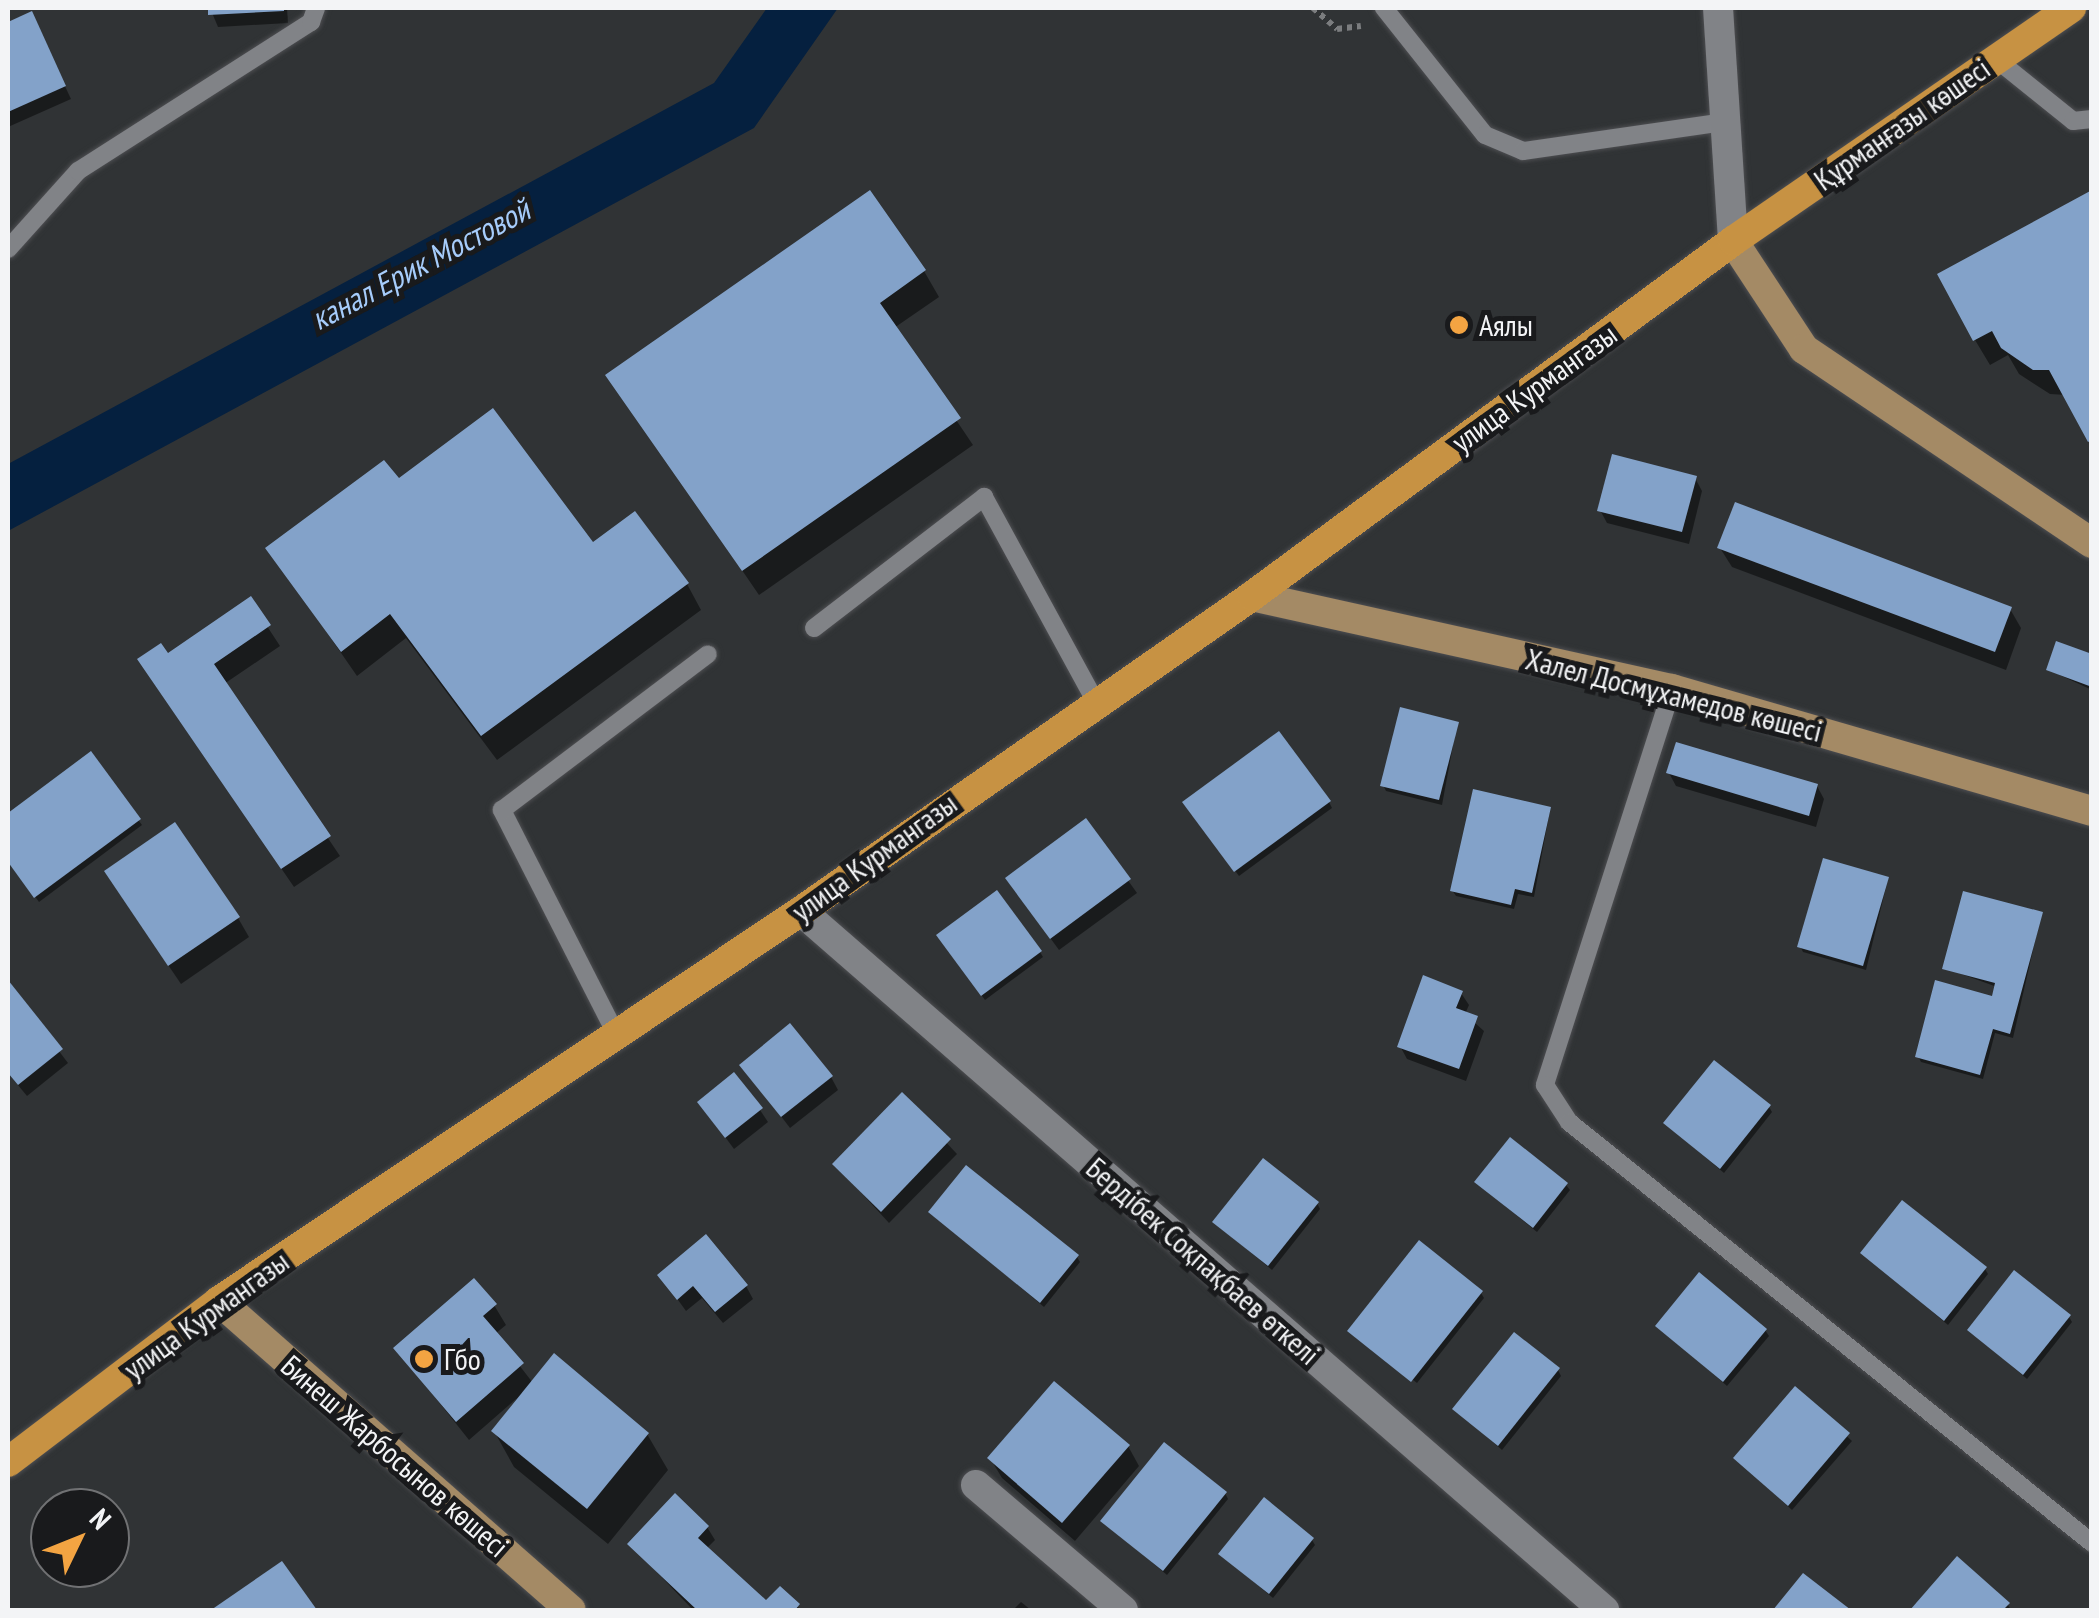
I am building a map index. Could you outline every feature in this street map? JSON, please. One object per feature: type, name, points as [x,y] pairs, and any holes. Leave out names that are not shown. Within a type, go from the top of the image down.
[{"type":"main road","name":"Құрманғазы көшесі","points":[[1733,242],[2071,8]]},
{"type":"main road","name":"улица Курмангазы","points":[[8,1462],[219,1301],[617,1036],[1252,596],[1733,242]]},
{"type":"street","points":[[1718,8],[1733,242],[1804,349],[2092,543]]},
{"type":"street","name":"Халел Досмұхамедов көшесі","points":[[1252,596],[1672,688],[2092,811]]},
{"type":"street","name":"Бердібек Соқпақбаев өткелі","points":[[800,911],[1604,1610]]},
{"type":"street","name":"Бинеш Жарбосынов көшесі","points":[[219,1301],[571,1610]]},
{"type":"street","points":[[976,1486],[1124,1610]]},
{"type":"lane","points":[[8,249],[78,171],[311,22],[316,8]]},
{"type":"lane","points":[[1384,8],[1485,135],[1523,151],[1726,122]]},
{"type":"lane","points":[[1996,60],[2073,121],[2092,119]]},
{"type":"lane","points":[[814,628],[984,498],[1096,702]]},
{"type":"lane","points":[[617,1036],[502,810],[708,654]]},
{"type":"lane","points":[[1672,688],[1544,1086],[1569,1122],[2092,1542]]},
{"type":"path","points":[[1313,8],[1336,28],[1397,24]]},
{"type":"water","name":"канал Ерик Мостовой","points":[[767,8],[838,8],[754,128],[8,531],[8,464],[714,83]]},
{"type":"building","points":[[208,8],[284,8],[284,11],[208,15]]},
{"type":"building","points":[[32,11],[66,86],[8,112],[8,22]]},
{"type":"building","points":[[870,190],[926,270],[880,303],[961,418],[742,571],[605,375]]},
{"type":"building","points":[[2092,190],[2092,440],[2088,442],[2049,370],[2033,370],[2001,348],[1992,331],[1973,341],[1937,274]]},
{"type":"building","points":[[493,408],[593,542],[635,511],[689,583],[481,736],[390,614],[341,652],[265,548],[384,460],[399,478]]},
{"type":"building","points":[[1612,454],[1697,476],[1682,532],[1597,511]]},
{"type":"building","points":[[1735,502],[2012,607],[1995,652],[1717,548]]},
{"type":"building","points":[[251,596],[271,625],[214,664],[331,836],[281,869],[137,659],[161,643],[168,653]]},
{"type":"building","points":[[2056,641],[2092,654],[2092,687],[2046,670]]},
{"type":"building","points":[[1400,707],[1459,722],[1439,800],[1380,786]]},
{"type":"building","points":[[1279,731],[1331,801],[1234,872],[1182,802]]},
{"type":"building","points":[[1676,742],[1818,784],[1809,816],[1666,773]]},
{"type":"building","points":[[91,751],[141,819],[34,898],[8,862],[8,813]]},
{"type":"building","points":[[1473,789],[1551,807],[1532,893],[1515,889],[1511,905],[1450,891]]},
{"type":"building","points":[[1086,818],[1131,879],[1050,939],[1005,878]]},
{"type":"building","points":[[175,822],[240,917],[168,966],[104,871]]},
{"type":"building","points":[[1823,858],[1889,877],[1863,966],[1797,947]]},
{"type":"building","points":[[997,890],[1042,951],[981,996],[936,935]]},
{"type":"building","points":[[1963,891],[2043,912],[2010,1034],[1993,1029],[1980,1075],[1915,1057],[1935,980],[1992,996],[1995,983],[1942,969]]},
{"type":"building","points":[[1423,975],[1463,991],[1456,1008],[1478,1016],[1459,1069],[1397,1047]]},
{"type":"building","points":[[8,980],[63,1049],[18,1085],[8,1073]]},
{"type":"building","points":[[790,1023],[833,1076],[781,1117],[739,1065]]},
{"type":"building","points":[[1714,1060],[1771,1105],[1720,1169],[1663,1123]]},
{"type":"building","points":[[734,1072],[763,1108],[725,1138],[697,1102]]},
{"type":"building","points":[[902,1092],[951,1139],[881,1212],[832,1164]]},
{"type":"building","points":[[1510,1137],[1568,1183],[1533,1228],[1474,1182]]},
{"type":"building","points":[[1263,1158],[1319,1202],[1268,1266],[1212,1222]]},
{"type":"building","points":[[966,1165],[1079,1255],[1040,1303],[928,1212]]},
{"type":"building","points":[[1902,1200],[1987,1267],[1944,1321],[1860,1253]]},
{"type":"building","points":[[706,1234],[748,1285],[715,1312],[693,1286],[677,1300],[657,1275]]},
{"type":"building","points":[[1419,1240],[1483,1291],[1411,1382],[1347,1331]]},
{"type":"building","points":[[2014,1270],[2071,1315],[2023,1375],[1967,1330]]},
{"type":"building","points":[[1699,1272],[1767,1329],[1723,1382],[1655,1326]]},
{"type":"building","points":[[474,1278],[497,1304],[483,1316],[524,1363],[456,1422],[393,1348]]},
{"type":"building","points":[[1514,1332],[1560,1368],[1498,1446],[1452,1409]]},
{"type":"building","points":[[554,1353],[649,1433],[587,1509],[491,1431]]},
{"type":"building","points":[[1054,1381],[1130,1445],[1062,1523],[987,1458]]},
{"type":"building","points":[[1795,1386],[1850,1433],[1788,1506],[1733,1458]]},
{"type":"building","points":[[1164,1442],[1227,1492],[1163,1571],[1100,1521]]},
{"type":"building","points":[[675,1493],[709,1526],[698,1538],[766,1600],[780,1586],[800,1604],[795,1610],[697,1610],[627,1544]]},
{"type":"building","points":[[1264,1497],[1314,1538],[1269,1594],[1218,1554]]},
{"type":"building","points":[[1957,1556],[2010,1603],[2003,1610],[1910,1610]]},
{"type":"building","points":[[282,1561],[317,1610],[211,1610]]},
{"type":"building","points":[[1803,1573],[1851,1610],[1773,1610]]},
{"type":"place","name":"Аялы","points":[[1459,325]]},
{"type":"place","name":"Гбо","points":[[424,1359]]}]
